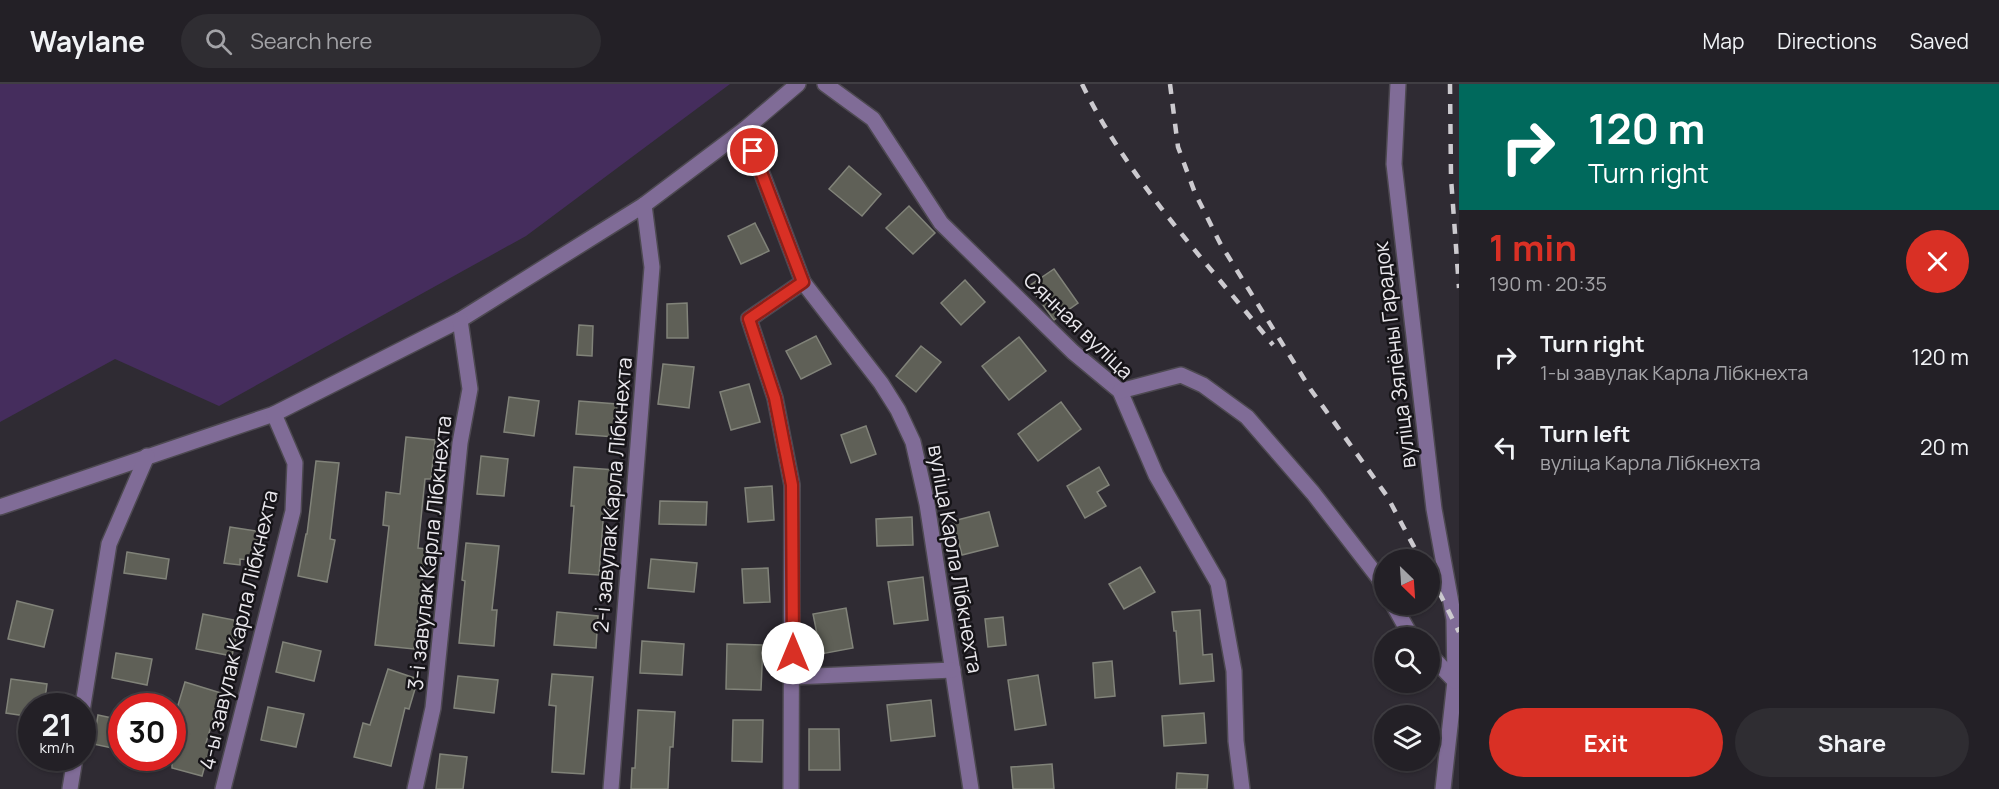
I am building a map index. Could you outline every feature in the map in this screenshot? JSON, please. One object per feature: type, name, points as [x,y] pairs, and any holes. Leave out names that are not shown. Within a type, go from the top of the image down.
[{"type":"street","points":[[0,507],[274,414],[460,320],[644,205],[745,129],[798,84]]},
{"type":"street","name":"Сянная вуліца","points":[[825,84],[873,119],[941,223],[1073,352],[1120,391],[1156,475],[1218,583],[1234,670],[1236,741],[1242,789]]},
{"type":"street","name":"вуліца Зялёны Гарадок","points":[[1398,84],[1394,164],[1434,509],[1454,619],[1455,681]]},
{"type":"street","name":"вуліца Карла Лібкнехта","points":[[745,129],[803,282],[881,383],[898,410],[913,442],[927,504],[971,789]]},
{"type":"street","name":"2-і завулак Карла Лібкнехта","points":[[611,789],[652,267],[644,205]]},
{"type":"street","points":[[791,789],[792,485],[775,398],[749,319],[803,282]]},
{"type":"street","name":"3-і завулак Карла Лібкнехта","points":[[415,789],[433,708],[460,443],[470,389],[460,320]]},
{"type":"street","points":[[1120,391],[1181,375],[1203,385],[1247,417],[1313,493],[1374,572]]},
{"type":"street","name":"4-ы завулак Карла Лібкнехта","points":[[223,789],[293,511],[295,463],[274,414]]},
{"type":"street","points":[[85,693],[109,544],[147,456]]},
{"type":"street","points":[[1440,665],[1455,681],[1443,789]]},
{"type":"street","points":[[793,677],[953,670]]},
{"type":"street","points":[[70,789],[73,771]]},
{"type":"shaded area","points":[[0,84],[730,84],[526,236],[219,406],[115,359],[0,422]]},
{"type":"building","points":[[849,166],[881,194],[862,216],[829,189]]},
{"type":"building","points":[[909,206],[935,233],[913,254],[886,228]]},
{"type":"building","points":[[755,223],[769,251],[741,264],[728,236]]},
{"type":"building","points":[[1054,269],[1078,303],[1054,320],[1029,286]]},
{"type":"building","points":[[965,280],[985,302],[961,325],[941,303]]},
{"type":"building","points":[[687,303],[688,338],[667,338],[667,304]]},
{"type":"building","points":[[579,325],[593,326],[592,356],[577,355]]},
{"type":"building","points":[[816,336],[831,364],[801,379],[786,351]]},
{"type":"building","points":[[1019,337],[1046,371],[1009,400],[982,366]]},
{"type":"building","points":[[921,346],[941,362],[916,392],[896,376]]},
{"type":"building","points":[[663,364],[694,367],[689,408],[658,404]]},
{"type":"building","points":[[749,384],[760,422],[731,430],[720,392]]},
{"type":"building","points":[[509,397],[539,401],[534,436],[504,432]]},
{"type":"building","points":[[579,401],[617,404],[615,437],[576,434]]},
{"type":"building","points":[[1061,402],[1081,429],[1038,461],[1018,434]]},
{"type":"building","points":[[866,426],[876,454],[851,463],[841,435]]},
{"type":"building","points":[[406,437],[435,440],[431,479],[425,479],[418,548],[426,549],[414,649],[375,645],[389,526],[383,525],[386,492],[400,494]]},
{"type":"building","points":[[481,456],[508,459],[504,496],[477,494]]},
{"type":"building","points":[[316,461],[339,463],[330,539],[335,540],[327,582],[298,576],[307,534]]},
{"type":"building","points":[[574,467],[616,470],[613,509],[604,508],[599,575],[569,573],[574,506],[571,506]]},
{"type":"building","points":[[1099,467],[1109,485],[1097,492],[1106,506],[1085,518],[1067,486]]},
{"type":"building","points":[[772,486],[774,520],[748,522],[745,488]]},
{"type":"building","points":[[660,501],[707,502],[706,525],[659,524]]},
{"type":"building","points":[[989,512],[998,546],[962,555],[953,521]]},
{"type":"building","points":[[912,517],[913,545],[877,546],[876,519]]},
{"type":"building","points":[[230,527],[262,532],[258,561],[240,559],[240,565],[224,563]]},
{"type":"building","points":[[466,543],[499,546],[492,610],[497,610],[494,646],[459,643]]},
{"type":"building","points":[[127,552],[169,559],[166,579],[124,573]]},
{"type":"building","points":[[651,559],[697,563],[694,592],[648,588]]},
{"type":"building","points":[[1140,567],[1155,592],[1124,609],[1109,584]]},
{"type":"building","points":[[768,568],[770,602],[744,603],[742,569]]},
{"type":"building","points":[[923,577],[928,620],[894,624],[888,582]]},
{"type":"building","points":[[17,601],[53,610],[44,647],[8,639]]},
{"type":"building","points":[[846,608],[853,648],[821,654],[813,614]]},
{"type":"building","points":[[1200,610],[1203,655],[1212,654],[1214,681],[1180,684],[1176,631],[1174,631],[1172,612]]},
{"type":"building","points":[[557,612],[598,616],[596,648],[554,645]]},
{"type":"building","points":[[203,614],[239,621],[232,656],[196,649]]},
{"type":"building","points":[[1003,617],[1006,645],[988,647],[985,619]]},
{"type":"building","points":[[642,641],[684,644],[682,675],[640,673]]},
{"type":"building","points":[[283,642],[321,651],[314,681],[276,672]]},
{"type":"building","points":[[727,644],[763,645],[761,690],[726,689]]},
{"type":"building","points":[[116,653],[152,659],[147,685],[112,678]]},
{"type":"building","points":[[1112,661],[1115,696],[1095,698],[1093,663]]},
{"type":"building","points":[[388,669],[418,679],[409,709],[405,708],[391,766],[354,757],[363,723],[370,725]]},
{"type":"building","points":[[552,674],[593,677],[584,774],[552,772],[556,706],[549,705]]},
{"type":"building","points":[[1038,675],[1046,725],[1015,730],[1008,680]]},
{"type":"building","points":[[458,676],[498,680],[494,713],[454,708]]},
{"type":"building","points":[[11,679],[47,684],[46,693],[18,693],[18,715],[6,713]]},
{"type":"building","points":[[185,682],[221,693],[206,743],[211,744],[202,776],[183,771],[186,771],[186,693],[182,693]]},
{"type":"building","points":[[931,700],[935,736],[891,741],[887,705]]},
{"type":"building","points":[[268,707],[304,714],[296,747],[261,740]]},
{"type":"building","points":[[638,710],[675,712],[673,747],[670,747],[668,789],[631,789],[632,768],[635,768]]},
{"type":"building","points":[[1204,713],[1206,743],[1164,746],[1162,716]]},
{"type":"building","points":[[98,715],[108,717],[108,747],[96,745]]},
{"type":"building","points":[[733,720],[763,720],[762,762],[732,761]]},
{"type":"building","points":[[809,729],[839,729],[840,770],[809,770]]},
{"type":"building","points":[[440,754],[467,757],[463,789],[436,789]]},
{"type":"building","points":[[1052,764],[1054,789],[1013,789],[1011,767]]},
{"type":"building","points":[[1177,773],[1208,775],[1207,789],[1176,789]]},
{"type":"railway","points":[[1082,84],[1101,120],[1145,187],[1273,345]]},
{"type":"railway","points":[[1170,84],[1178,147],[1195,193],[1220,243],[1311,390],[1387,496],[1415,549]]},
{"type":"railway","points":[[1450,84],[1451,178],[1459,288]]},
{"type":"railway","points":[[1440,594],[1459,632]]},
{"type":"route","points":[[753,151],[803,282],[749,319],[775,398],[792,485],[793,653]]}]
